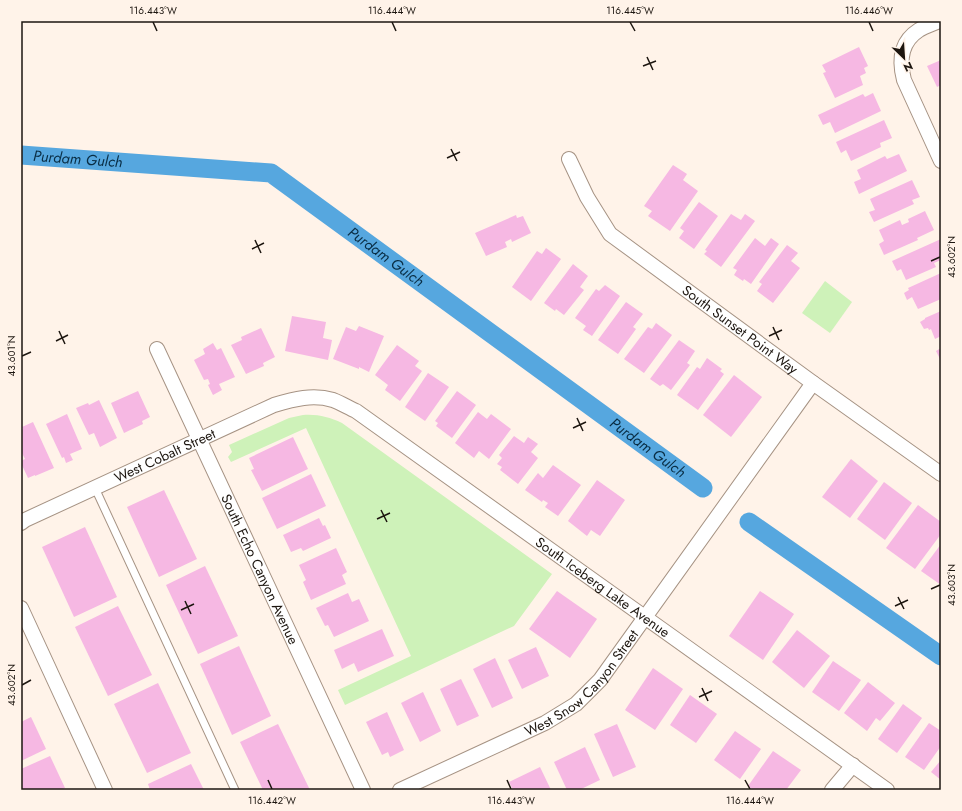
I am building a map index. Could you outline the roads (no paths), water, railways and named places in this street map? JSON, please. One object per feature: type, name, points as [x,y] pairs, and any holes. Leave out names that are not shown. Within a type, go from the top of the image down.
[{"type":"street","points":[[939,21],[918,30],[906,42],[901,55],[901,68],[904,80],[941,161]]},
{"type":"street","name":"South Sunset Point Way","points":[[569,159],[587,197],[610,234],[941,474]]},
{"type":"street","name":"South Echo Canyon Avenue","points":[[157,349],[363,790]]},
{"type":"street","name":"West Snow Canyon Street","points":[[400,790],[545,723],[576,704],[600,680],[814,383]]},
{"type":"street","name":"West Cobalt Street","points":[[21,523],[274,405],[312,396]]},
{"type":"street","name":"South Iceberg Lake Avenue","points":[[312,396],[333,400],[356,411],[887,790]]},
{"type":"street","points":[[21,608],[105,790]]},
{"type":"street","points":[[832,790],[853,766]]},
{"type":"lane","points":[[95,488],[235,790]]},
{"type":"waterway","name":"Purdam Gulch","points":[[21,155],[271,173],[703,488]]},
{"type":"waterway","name":"Purdam Gulch","points":[[749,522],[941,656]]}]
